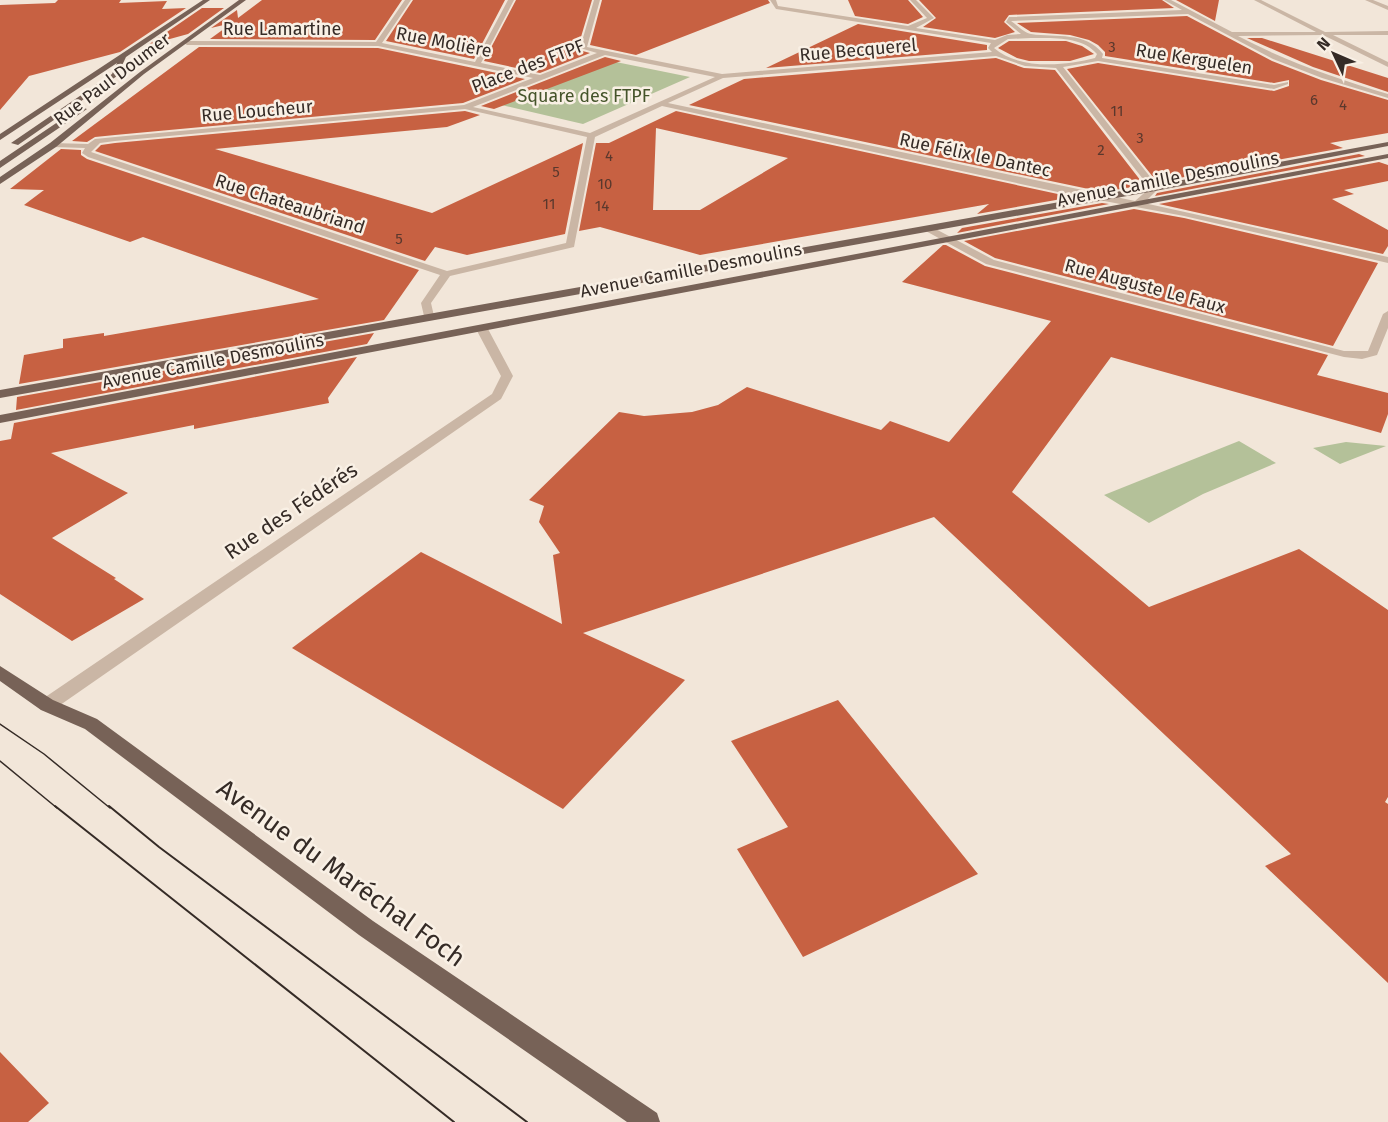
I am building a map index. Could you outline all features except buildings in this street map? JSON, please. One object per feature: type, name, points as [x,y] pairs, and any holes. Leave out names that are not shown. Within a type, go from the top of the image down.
[{"type":"main road","name":"Rue Paul Doumer","points":[[0,138],[207,0]]},
{"type":"main road","name":"Rue Paul Doumer","points":[[0,182],[53,145],[142,74],[243,0]]},
{"type":"main road","points":[[9,147],[115,75],[123,56]]},
{"type":"main road","points":[[0,165],[109,91],[142,74]]},
{"type":"main road","name":"Avenue Camille Desmoulins","points":[[0,394],[1155,188],[1388,144]]},
{"type":"main road","name":"Avenue Camille Desmoulins","points":[[0,419],[1388,156]]},
{"type":"main road","name":"Avenue du Maréchal Foch","points":[[0,672],[47,705],[91,724],[366,928],[648,1122]]},
{"type":"street","points":[[378,44],[408,0]]},
{"type":"street","points":[[477,63],[511,0]]},
{"type":"street","points":[[597,0],[583,48],[604,53]]},
{"type":"street","points":[[773,0],[777,7],[994,42],[1028,36],[1061,38],[1089,45],[1100,54],[1098,59],[1075,65],[1058,66],[1022,62],[996,54],[991,48],[994,42]]},
{"type":"street","points":[[910,28],[931,18],[913,0]]},
{"type":"street","points":[[1167,0],[1285,62],[1324,77],[1388,96]]},
{"type":"street","points":[[1257,0],[1388,65]]},
{"type":"street","points":[[1368,0],[1388,8]]},
{"type":"street","points":[[1028,36],[1008,21],[1009,19],[1189,12]]},
{"type":"street","points":[[1230,34],[1388,33]]},
{"type":"street","name":"Rue Lamartine","points":[[187,43],[378,44]]},
{"type":"street","name":"Rue Molière","points":[[378,44],[539,77]]},
{"type":"street","name":"Place des FTPF","points":[[465,107],[604,53],[722,76]]},
{"type":"street","name":"Rue Becquerel","points":[[722,76],[996,54]]},
{"type":"street","name":"Rue Kerguelen","points":[[1098,59],[1274,87],[1286,83]]},
{"type":"street","points":[[1058,66],[1155,188],[1137,203]]},
{"type":"street","points":[[429,316],[426,303],[446,274],[571,245],[591,136],[722,76]]},
{"type":"street","name":"Rue Félix le Dantec","points":[[661,104],[1099,198],[1137,203],[1388,260]]},
{"type":"street","name":"Place des FTPF","points":[[465,107],[591,136]]},
{"type":"street","name":"Rue Loucheur","points":[[53,145],[90,146],[98,141],[115,138],[465,107]]},
{"type":"street","name":"Rue Chateaubriand","points":[[90,146],[86,153],[91,155],[446,274]]},
{"type":"street","name":"Rue Auguste Le Faux","points":[[927,228],[990,262],[1344,354],[1362,356],[1372,353],[1388,314]]},
{"type":"street","name":"Rue des Fédérés","points":[[47,705],[497,396],[507,376],[482,328]]},
{"type":"green space","name":"Square des FTPF","points":[[606,60],[690,77],[583,124],[497,104]]},
{"type":"green space","points":[[1239,441],[1276,463],[1203,494],[1149,523],[1104,495]]},
{"type":"green space","points":[[1346,442],[1386,446],[1340,464],[1313,448]]},
{"type":"tram line","points":[[0,724],[44,754],[110,808]]},
{"type":"tram line","points":[[0,761],[57,808]]},
{"type":"tram line","points":[[55,806],[454,1122]]},
{"type":"tram line","points":[[109,806],[159,847],[527,1122]]}]
